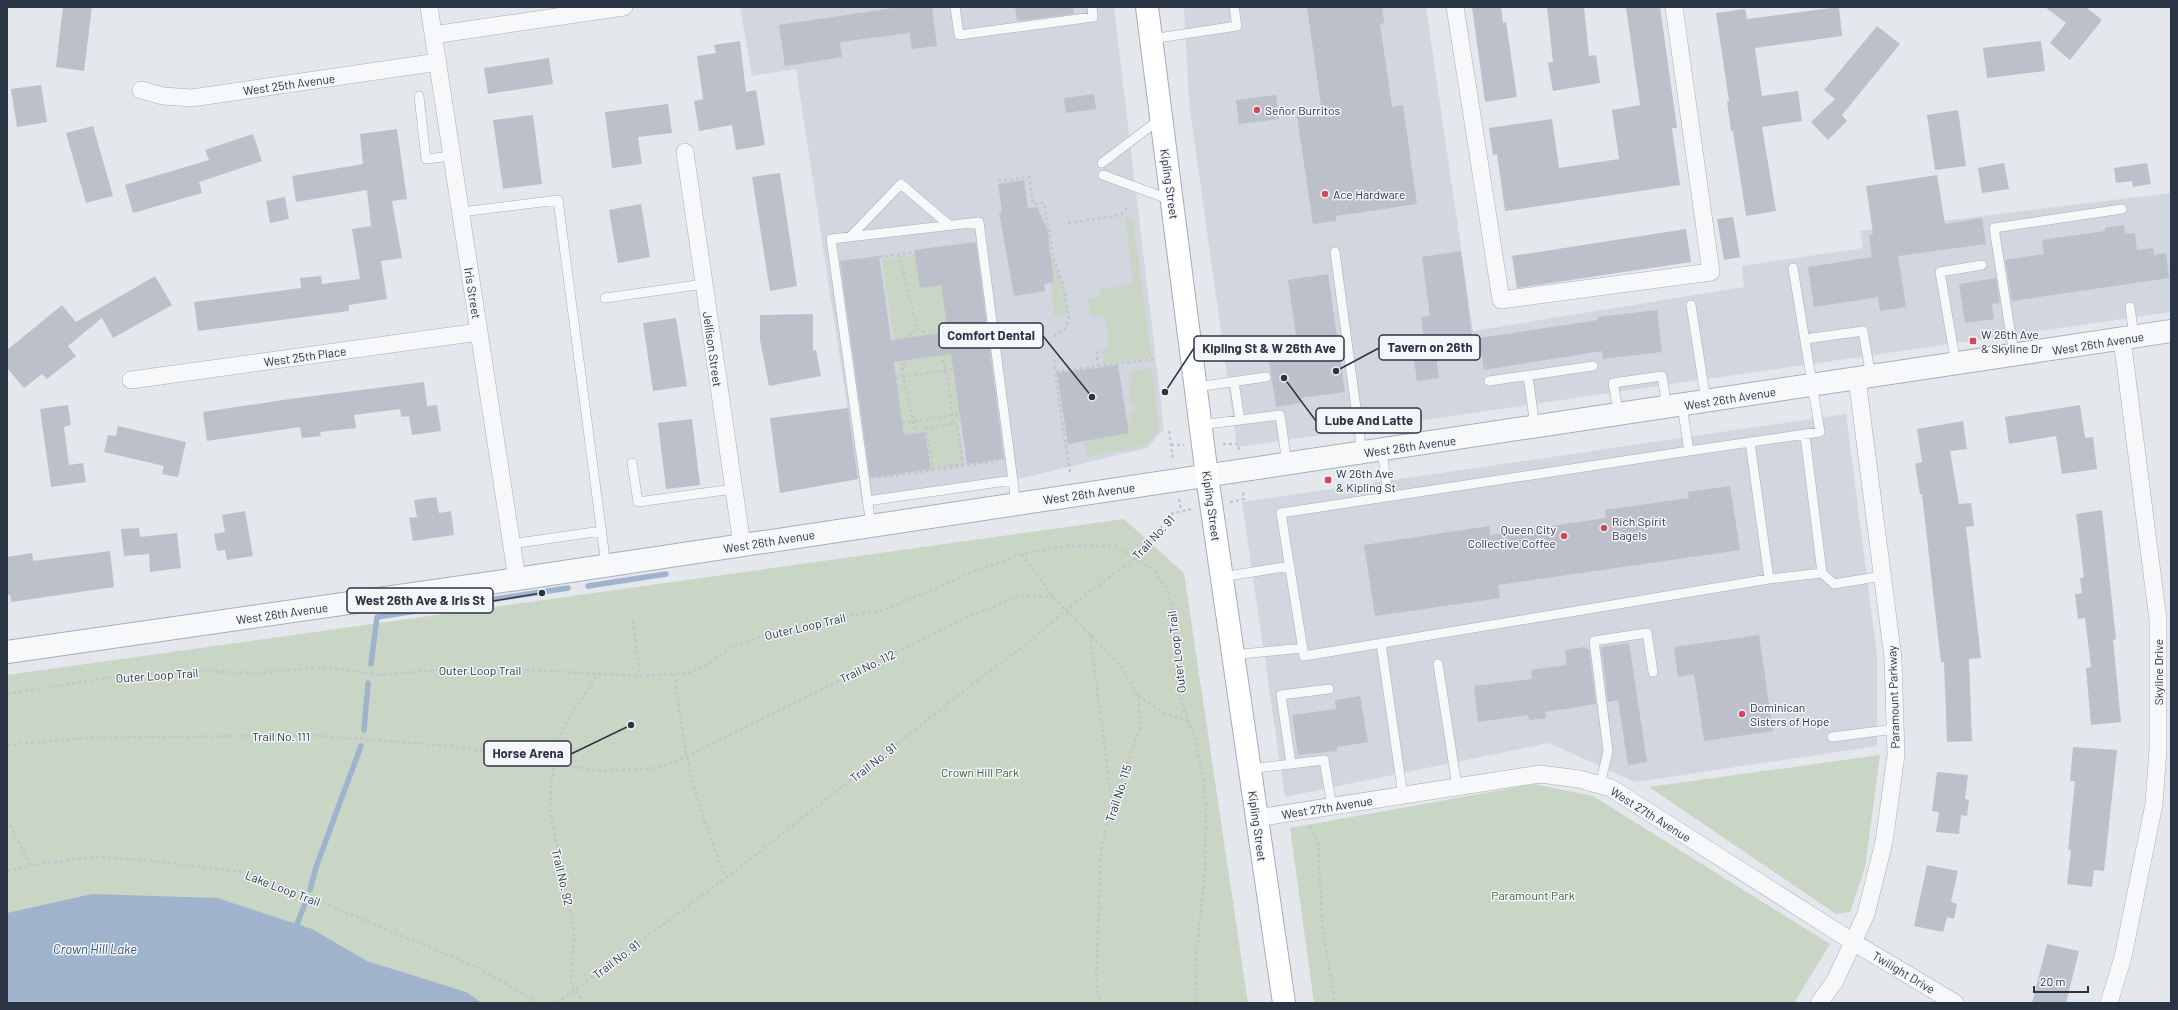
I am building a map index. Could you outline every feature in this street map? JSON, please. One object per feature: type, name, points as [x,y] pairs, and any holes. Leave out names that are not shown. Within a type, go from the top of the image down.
[{"type":"main road","name":"Kipling Street","points":[[1147,7],[1207,476],[1284,1003]]},
{"type":"street","name":"Iris Street","points":[[429,7],[517,579]]},
{"type":"street","points":[[433,35],[624,7]]},
{"type":"street","points":[[1455,7],[1501,300],[1711,272],[1674,7]]},
{"type":"street","name":"West 25th Avenue","points":[[141,90],[163,96],[192,98],[438,62]]},
{"type":"street","name":"Jellison Street","points":[[685,152],[742,545]]},
{"type":"street","name":"West 26th Avenue","points":[[7,652],[606,566],[1813,386],[2171,331]]},
{"type":"street","name":"West 25th Place","points":[[131,380],[479,332]]},
{"type":"street","name":"Skyline Drive","points":[[2109,1003],[2123,957],[2154,804],[2165,618],[2128,338]]},
{"type":"street","name":"Paramount Parkway","points":[[1819,1003],[1835,981],[1866,914],[1884,842],[1896,755],[1893,658],[1882,576],[1864,378]]},
{"type":"street","name":"West 27th Avenue","points":[[1257,818],[1540,774],[1579,779],[1610,788],[1853,942]]},
{"type":"street","name":"Twilight Drive","points":[[1853,942],[1955,1003]]},
{"type":"lane","points":[[955,7],[959,35],[1093,17],[1092,7]]},
{"type":"lane","points":[[1151,39],[1237,26],[1234,7]]},
{"type":"lane","points":[[419,96],[426,159],[452,156]]},
{"type":"lane","points":[[1102,164],[1162,118]]},
{"type":"lane","points":[[1103,175],[1172,200]]},
{"type":"lane","points":[[850,237],[901,184],[949,225]]},
{"type":"lane","points":[[461,212],[558,200],[606,566]]},
{"type":"lane","points":[[2014,355],[1994,228],[2122,209]]},
{"type":"lane","points":[[871,526],[832,239],[979,222],[1016,504]]},
{"type":"lane","points":[[1335,252],[1372,452],[1388,496]]},
{"type":"lane","points":[[1956,364],[1940,272],[1982,265]]},
{"type":"lane","points":[[1793,268],[1820,432],[1281,513],[1304,656],[1769,579],[1822,572]]},
{"type":"lane","points":[[605,298],[704,284]]},
{"type":"lane","points":[[1691,305],[1706,402]]},
{"type":"lane","points":[[2128,338],[2130,307]]},
{"type":"lane","points":[[1805,339],[1863,331],[1864,378]]},
{"type":"lane","points":[[1489,381],[1593,366]]},
{"type":"lane","points":[[1528,376],[1535,427]]},
{"type":"lane","points":[[1619,415],[1613,383],[1662,376],[1689,451]]},
{"type":"lane","points":[[1196,387],[1266,377]]},
{"type":"lane","points":[[1234,382],[1240,420]]},
{"type":"lane","points":[[1200,425],[1280,415],[1287,464]]},
{"type":"lane","points":[[1805,435],[1822,572],[1834,584],[1882,576]]},
{"type":"lane","points":[[1750,442],[1769,579]]},
{"type":"lane","points":[[632,463],[638,502],[733,489]]},
{"type":"lane","points":[[867,501],[1013,480]]},
{"type":"lane","points":[[511,544],[602,530]]},
{"type":"lane","points":[[1222,577],[1290,566]]},
{"type":"lane","points":[[1600,785],[1608,751],[1594,641],[1647,633],[1653,672]]},
{"type":"lane","points":[[1381,643],[1403,796]]},
{"type":"lane","points":[[1233,655],[1303,648]]},
{"type":"lane","points":[[1438,664],[1457,787]]},
{"type":"lane","points":[[1291,764],[1280,695],[1329,689]]},
{"type":"lane","points":[[1832,737],[1895,729]]},
{"type":"lane","points":[[1250,770],[1324,760],[1332,807]]},
{"type":"path","points":[[998,181],[1029,177],[1033,204],[1044,203],[1054,261],[1063,283],[1069,319],[1065,329],[1054,336]]},
{"type":"path","points":[[1068,223],[1121,215],[1128,206]]},
{"type":"path","points":[[879,257],[915,252]]},
{"type":"path","points":[[899,254],[917,328]]},
{"type":"path","points":[[917,328],[926,332],[944,362],[951,415],[953,424],[956,424],[963,464],[933,469],[926,428],[953,424]]},
{"type":"path","points":[[916,434],[902,372],[910,335],[917,328]]},
{"type":"path","points":[[1098,366],[1097,353],[1105,352]]},
{"type":"path","points":[[1055,372],[1154,359]]},
{"type":"path","points":[[1054,360],[1070,472]]},
{"type":"path","points":[[896,378],[953,369]]},
{"type":"path","points":[[902,423],[959,414]]},
{"type":"path","points":[[864,480],[1010,459]]},
{"type":"path","name":"Trail No. 91","points":[[557,1003],[726,877],[987,673],[1028,643],[1067,609],[1136,557],[1173,513],[1181,511]]},
{"type":"path","name":"Outer Loop Trail","points":[[7,694],[106,678],[196,671],[260,673],[325,667],[380,675],[450,669],[490,668],[640,676],[688,673],[705,666],[730,648],[764,635],[824,620],[885,610],[968,574],[1022,554],[1066,546],[1115,546],[1136,557],[1153,569],[1167,589],[1174,621],[1176,678],[1203,777],[1206,810],[1204,871],[1195,968],[1197,1003]]},
{"type":"path","name":"Trail No. 115","points":[[1022,554],[1053,597],[1067,609],[1122,667],[1137,696],[1141,725],[1112,808],[1101,849],[1096,985],[1101,1003]]},
{"type":"path","name":"Trail No. 112","points":[[554,764],[600,771],[657,768],[688,756],[964,618],[1020,596],[1053,597]]},
{"type":"path","points":[[633,621],[640,676]]},
{"type":"path","points":[[1090,633],[1112,808]]},
{"type":"path","name":"Trail No. 92","points":[[575,990],[571,985],[574,930],[550,811],[554,764],[561,730],[598,674]]},
{"type":"path","points":[[674,674],[688,756],[706,826],[726,877]]},
{"type":"path","points":[[1137,696],[1169,715],[1188,721]]},
{"type":"path","name":"Trail No. 111","points":[[7,745],[82,738],[307,735],[452,746],[554,764]]},
{"type":"path","points":[[7,820],[30,866]]},
{"type":"path","points":[[1309,822],[1318,842],[1322,924],[1335,1003]]},
{"type":"path","name":"Lake Loop Trail","points":[[7,871],[30,866],[93,857],[146,860],[251,873],[479,968],[538,1003]]},
{"type":"path","points":[[575,990],[584,1003]]},
{"type":"shaded area","points":[[740,7],[1114,7],[1164,429],[1147,448],[1027,477],[862,504],[796,69],[752,76]]},
{"type":"shaded area","points":[[1184,7],[1426,7],[1473,331],[1744,287],[1742,266],[1863,248],[1860,231],[2170,193],[2171,312],[1237,447],[1189,102]]},
{"type":"shaded area","points":[[1846,414],[1877,656],[1877,746],[1635,782],[1549,743],[1285,797],[1242,502]]},
{"type":"green space","points":[[1125,215],[1133,221],[1152,358],[1101,364],[1109,341],[1104,314],[1091,316],[1087,299],[1101,297],[1099,290],[1116,285],[1117,288],[1133,283]]},
{"type":"green space","points":[[915,254],[941,285],[961,422],[958,423],[964,465],[932,470],[926,432],[904,436],[896,373],[899,373],[882,259]],"holes":[[[925,335],[928,357],[916,358],[913,337]]]},
{"type":"green space","points":[[1051,258],[1063,283],[1066,312],[1054,317],[1051,283],[1054,282]]},
{"type":"green space","points":[[1152,368],[1159,431],[1145,446],[1087,457],[1084,440],[1129,433],[1128,422],[1136,408],[1130,404],[1130,387],[1132,384],[1128,379],[1130,372]]},
{"type":"green space","name":"Crown Hill Park","points":[[1124,519],[1184,573],[1248,1003],[7,1003],[7,675]]},
{"type":"green space","points":[[1880,755],[1865,868],[1850,912],[1836,914],[1649,787]]},
{"type":"green space","name":"Paramount Park","points":[[1534,784],[1593,796],[1830,944],[1794,1003],[1314,1003],[1290,828]]},
{"type":"water","name":"Crown Hill Lake","points":[[92,894],[217,898],[312,929],[367,961],[466,992],[482,1003],[7,1003],[7,913]]},
{"type":"building","points":[[63,7],[92,7],[84,71],[56,67]]},
{"type":"building","points":[[900,7],[932,7],[937,46],[912,49],[910,33],[840,42],[842,57],[785,66],[779,25]]},
{"type":"building","points":[[1015,7],[1073,7],[1074,14],[1017,21]]},
{"type":"building","points":[[1307,7],[1382,7],[1384,23],[1380,24],[1392,107],[1403,105],[1417,204],[1336,216],[1336,221],[1313,224],[1297,116],[1322,112]]},
{"type":"building","points":[[1472,7],[1501,7],[1503,23],[1506,22],[1517,97],[1485,102]]},
{"type":"building","points":[[1547,7],[1584,7],[1589,56],[1596,55],[1600,83],[1553,91],[1548,63],[1553,62]]},
{"type":"building","points":[[1626,7],[1660,7],[1677,128],[1672,128],[1680,185],[1505,211],[1497,154],[1493,155],[1489,128],[1552,119],[1559,168],[1619,159],[1612,110],[1640,105]]},
{"type":"building","points":[[1839,7],[1842,36],[1755,48],[1762,96],[1798,91],[1802,121],[1762,127],[1776,211],[1746,216],[1733,131],[1731,131],[1727,101],[1729,101],[1716,13],[1745,9],[1747,19]]},
{"type":"building","points":[[2045,7],[2086,7],[2102,20],[2070,60],[2050,43],[2066,23]]},
{"type":"building","points":[[1877,26],[1900,44],[1842,115],[1847,121],[1828,140],[1811,122],[1835,99],[1824,90]]},
{"type":"building","points":[[740,41],[746,92],[756,90],[765,145],[736,150],[732,125],[699,131],[694,101],[703,99],[697,56],[716,53],[714,45]]},
{"type":"building","points":[[2041,41],[2045,71],[1987,78],[1983,48]]},
{"type":"building","points":[[549,58],[553,84],[488,94],[484,68]]},
{"type":"building","points":[[41,85],[47,122],[17,127],[11,89]]},
{"type":"building","points":[[1094,94],[1096,109],[1066,113],[1064,98]]},
{"type":"building","points":[[1276,95],[1279,119],[1239,124],[1236,100]]},
{"type":"building","points":[[668,104],[672,133],[638,137],[642,164],[612,168],[605,112]]},
{"type":"building","points":[[1958,110],[1966,166],[1935,170],[1927,115]]},
{"type":"building","points":[[533,115],[542,184],[503,189],[493,120]]},
{"type":"building","points":[[93,126],[113,196],[86,203],[66,133]]},
{"type":"building","points":[[397,129],[407,199],[392,201],[402,258],[381,261],[387,299],[349,305],[349,311],[198,331],[194,302],[301,288],[300,278],[321,276],[322,284],[360,279],[352,229],[371,226],[367,190],[296,202],[292,176],[363,164],[360,134]]},
{"type":"building","points":[[253,134],[262,161],[199,182],[202,193],[133,213],[125,185],[209,160],[205,150]]},
{"type":"building","points":[[2004,163],[2009,189],[1982,193],[1978,168]]},
{"type":"building","points":[[2147,163],[2151,184],[2133,187],[2132,181],[2116,183],[2114,168]]},
{"type":"building","points":[[780,173],[797,286],[770,291],[752,177]]},
{"type":"building","points":[[1937,175],[1945,224],[1982,218],[1986,244],[1898,256],[1906,307],[1880,311],[1878,297],[1814,307],[1808,267],[1872,257],[1869,235],[1873,234],[1866,186]]},
{"type":"building","points":[[1024,180],[1028,208],[1037,207],[1047,228],[1054,282],[1044,284],[1045,291],[1014,296],[999,212],[1002,212],[998,184]]},
{"type":"building","points":[[285,197],[289,219],[270,223],[266,201]]},
{"type":"building","points":[[641,204],[650,257],[618,263],[609,210]]},
{"type":"building","points":[[1733,217],[1740,257],[1724,260],[1717,219]]},
{"type":"building","points":[[2124,225],[2125,234],[2135,233],[2137,250],[2153,248],[2154,255],[2166,253],[2169,278],[2012,301],[2005,260],[2044,254],[2042,240],[2105,231],[2105,228]]},
{"type":"building","points":[[1686,229],[1691,262],[1517,288],[1512,256]]},
{"type":"building","points":[[976,242],[1004,459],[967,464],[951,354],[894,362],[904,435],[925,432],[931,469],[870,478],[840,261],[879,256],[891,340],[948,332],[941,285],[920,288],[914,250]]},
{"type":"building","points":[[1461,251],[1474,351],[1436,357],[1439,378],[1417,381],[1413,354],[1426,352],[1421,317],[1430,316],[1422,257]]},
{"type":"building","points":[[1328,274],[1345,392],[1300,398],[1300,403],[1276,407],[1268,354],[1298,349],[1288,280]]},
{"type":"building","points":[[155,276],[172,305],[113,338],[102,318],[68,346],[76,356],[47,379],[42,374],[24,388],[7,368],[7,350],[62,305],[76,322]]},
{"type":"building","points":[[1996,278],[2000,303],[1992,304],[1994,319],[1965,323],[1959,284]]},
{"type":"building","points":[[1657,310],[1662,352],[1603,359],[1602,351],[1484,370],[1479,338],[1598,320],[1598,317]]},
{"type":"building","points":[[813,314],[813,351],[816,350],[821,376],[769,386],[760,340],[760,315]]},
{"type":"building","points":[[676,318],[687,386],[653,391],[643,323]]},
{"type":"building","points":[[1118,365],[1129,433],[1068,444],[1057,373]]},
{"type":"building","points":[[424,382],[427,406],[437,405],[441,431],[412,435],[409,416],[401,417],[400,409],[354,415],[356,428],[320,432],[321,436],[302,438],[300,427],[207,441],[203,412]]},
{"type":"building","points":[[68,405],[71,425],[64,427],[69,465],[83,463],[86,482],[51,487],[40,409]]},
{"type":"building","points":[[2080,405],[2085,438],[2093,437],[2097,469],[2062,474],[2056,436],[2009,444],[2005,417]]},
{"type":"building","points":[[848,408],[858,479],[780,493],[770,418]]},
{"type":"building","points":[[692,419],[700,485],[666,489],[658,423]]},
{"type":"building","points":[[1963,421],[1967,449],[1950,451],[1959,504],[1971,503],[1974,526],[1966,527],[1981,658],[1969,659],[1972,741],[1947,742],[1944,662],[1941,663],[1922,494],[1920,494],[1915,464],[1922,462],[1917,429]]},
{"type":"building","points":[[118,426],[186,442],[178,477],[162,474],[164,466],[104,452],[108,435],[116,436]]},
{"type":"building","points":[[1730,486],[1740,550],[1498,585],[1500,598],[1375,616],[1364,545],[1489,526],[1490,535],[1606,518],[1605,510],[1689,498],[1688,492]]},
{"type":"building","points":[[436,497],[439,513],[451,511],[454,535],[413,541],[409,518],[417,517],[414,500]]},
{"type":"building","points":[[2102,510],[2116,639],[2113,640],[2121,722],[2091,725],[2086,668],[2091,667],[2085,618],[2078,619],[2075,594],[2082,593],[2080,578],[2084,577],[2076,514]]},
{"type":"building","points":[[245,511],[253,556],[227,560],[225,550],[217,551],[214,534],[225,532],[222,515]]},
{"type":"building","points":[[139,528],[140,537],[177,533],[181,568],[150,572],[149,554],[124,556],[121,529]]},
{"type":"building","points":[[110,551],[114,587],[11,602],[10,595],[7,595],[7,557],[32,553],[33,561]]},
{"type":"building","points":[[1759,635],[1773,731],[1704,741],[1694,674],[1678,677],[1674,647]]},
{"type":"building","points":[[1629,643],[1647,762],[1628,765],[1618,700],[1608,702],[1601,647]]},
{"type":"building","points":[[1585,647],[1586,649],[1589,649],[1596,704],[1545,712],[1546,718],[1529,720],[1528,715],[1478,722],[1474,686],[1532,679],[1531,670],[1567,665],[1565,650]]},
{"type":"building","points":[[1360,696],[1368,742],[1337,747],[1337,751],[1298,755],[1292,715],[1336,709],[1335,700]]},
{"type":"building","points":[[2073,747],[2117,750],[2104,871],[2094,870],[2092,887],[2067,884],[2071,850],[2068,850],[2075,781],[2070,781]]},
{"type":"building","points":[[1937,772],[1968,775],[1965,799],[1969,800],[1967,816],[1961,815],[1959,834],[1936,832],[1939,812],[1932,811]]},
{"type":"building","points":[[1927,865],[1958,871],[1951,902],[1957,904],[1954,919],[1947,917],[1943,932],[1914,926]]},
{"type":"building","points":[[2047,944],[2079,951],[2066,1003],[2032,1003]]},
{"type":"waterway","points":[[588,586],[666,574]]},
{"type":"waterway","points":[[371,664],[377,617],[568,588]]},
{"type":"waterway","points":[[364,730],[368,683]]},
{"type":"waterway","points":[[310,890],[316,867],[361,746]]},
{"type":"waterway","points":[[297,924],[305,904]]},
{"type":"place","name":"Señor Burritos","points":[[1257,110]]},
{"type":"place","name":"Ace Hardware","points":[[1325,194]]},
{"type":"place","name":"W 26th Ave & Skyline Dr","points":[[1973,341]]},
{"type":"place","name":"Tavern on 26th","points":[[1336,371]]},
{"type":"place","name":"Lube And Latte","points":[[1284,378]]},
{"type":"place","name":"Kipling St & W 26th Ave","points":[[1165,392]]},
{"type":"place","name":"Comfort Dental","points":[[1092,397]]},
{"type":"place","name":"W 26th Ave & Kipling St","points":[[1328,480]]},
{"type":"place","name":"Rich Spirit Bagels","points":[[1604,528]]},
{"type":"place","name":"Queen City Collective Coffee","points":[[1564,536]]},
{"type":"place","name":"West 26th Ave & Iris St","points":[[542,593]]},
{"type":"place","name":"Dominican Sisters of Hope","points":[[1742,714]]},
{"type":"place","name":"Horse Arena","points":[[631,725]]}]
